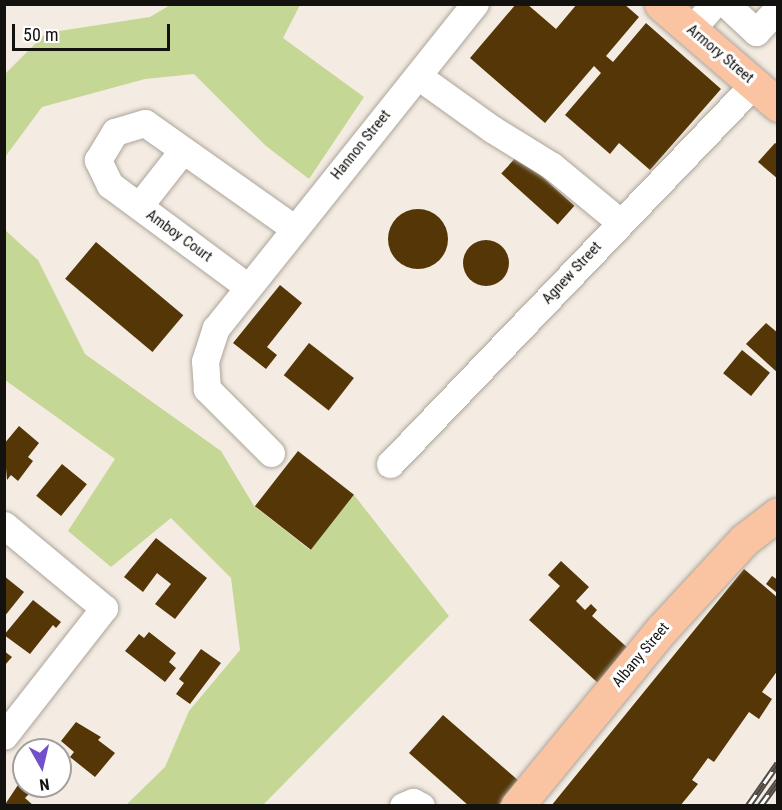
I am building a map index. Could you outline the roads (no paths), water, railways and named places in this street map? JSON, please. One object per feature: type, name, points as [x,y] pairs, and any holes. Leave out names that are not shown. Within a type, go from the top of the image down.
[{"type":"main road","name":"Armory Street","points":[[661,4],[766,94]]},
{"type":"main road","name":"Albany Street","points":[[517,806],[661,630],[744,540],[777,514]]},
{"type":"street","name":"Hannon Street","points":[[271,453],[207,389],[205,361],[216,328],[475,4]]},
{"type":"street","points":[[691,30],[714,4]]},
{"type":"street","points":[[726,4],[756,32],[777,8]]},
{"type":"street","points":[[418,76],[492,129],[552,166],[620,222]]},
{"type":"street","name":"Agnew Street","points":[[390,464],[620,222],[766,94]]},
{"type":"street","name":"Amboy Court","points":[[183,150],[145,123],[115,132],[98,160],[110,185],[248,287]]},
{"type":"street","points":[[139,206],[183,150],[294,228]]},
{"type":"street","points":[[4,525],[104,608],[4,735]]},
{"type":"street","points":[[403,806],[413,802],[421,806]]},
{"type":"railway","points":[[748,806],[778,763]]},
{"type":"railway","points":[[760,806],[778,781]]}]
